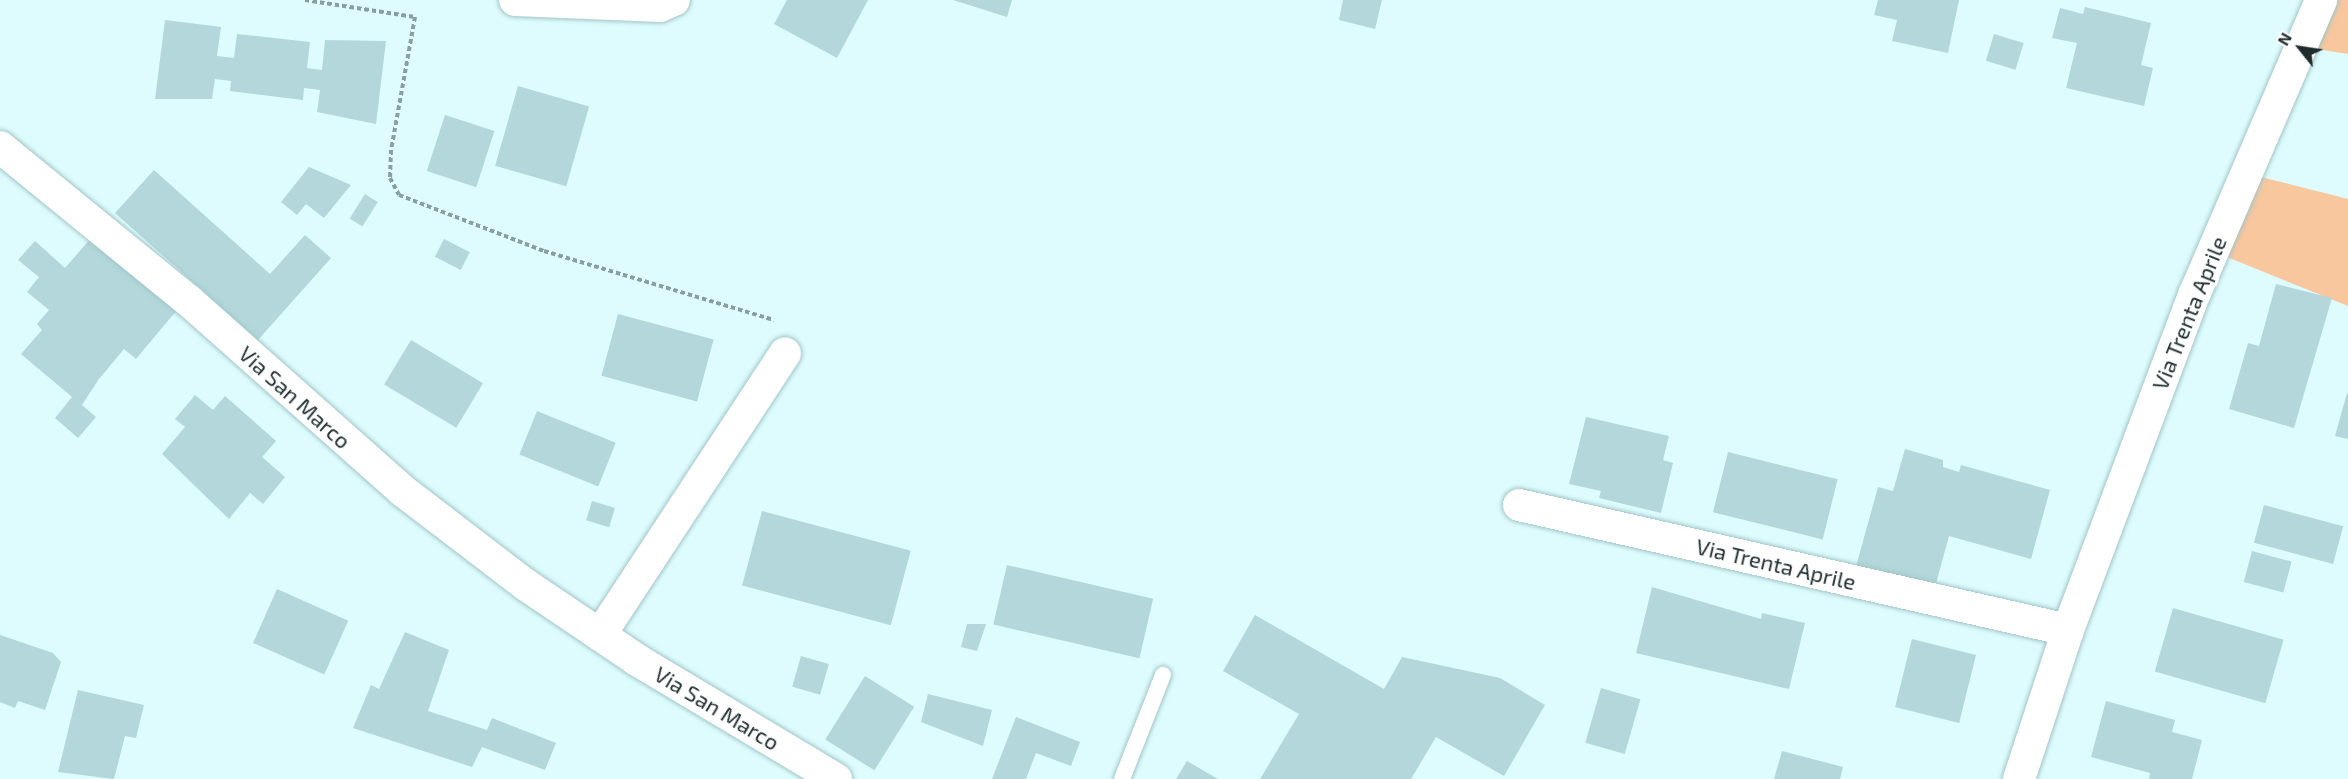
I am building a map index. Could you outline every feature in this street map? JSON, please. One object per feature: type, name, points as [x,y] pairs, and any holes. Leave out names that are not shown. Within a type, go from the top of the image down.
[{"type":"street","points":[[515,0],[660,6],[674,0]]},
{"type":"street","name":"Via Trenta Aprile","points":[[2019,779],[2068,630],[2195,293],[2321,0]]},
{"type":"street","name":"Via San Marco","points":[[0,147],[189,301],[403,491],[600,635],[836,779]]},
{"type":"street","points":[[600,635],[783,338]]},
{"type":"street","name":"Via Trenta Aprile","points":[[1519,505],[2068,630]]},
{"type":"lane","points":[[1122,779],[1162,675]]},
{"type":"path","points":[[304,0],[415,17],[390,150],[390,178],[399,195],[544,251],[783,338]]},
{"type":"shaded area","points":[[2330,0],[2348,0],[2348,54],[2304,47]]},
{"type":"shaded area","points":[[2253,175],[2348,199],[2348,306],[2227,257]]},
{"type":"building","points":[[787,0],[868,0],[837,58],[774,24]]},
{"type":"building","points":[[953,0],[1012,0],[1007,17]]},
{"type":"building","points":[[1343,0],[1382,0],[1375,29],[1339,20]]},
{"type":"building","points":[[1878,0],[1959,0],[1948,53],[1892,41],[1897,20],[1874,15]]},
{"type":"building","points":[[2085,7],[2151,23],[2141,65],[2153,68],[2144,106],[2066,88],[2077,43],[2052,38],[2060,8],[2083,14]]},
{"type":"building","points":[[165,20],[221,27],[217,56],[234,58],[237,34],[310,42],[307,68],[322,70],[325,40],[386,41],[376,124],[317,112],[320,90],[304,88],[303,100],[230,91],[231,81],[215,79],[212,99],[155,99]]},
{"type":"building","points":[[1994,34],[2024,43],[2015,70],[1986,61]]},
{"type":"building","points":[[518,86],[589,106],[566,186],[495,166]]},
{"type":"building","points":[[445,115],[494,131],[476,187],[427,171]]},
{"type":"building","points":[[309,167],[351,185],[324,218],[306,204],[297,215],[281,202]]},
{"type":"building","points":[[154,170],[270,274],[305,235],[331,258],[258,340],[115,213]]},
{"type":"building","points":[[365,194],[378,202],[362,227],[350,219]]},
{"type":"building","points":[[91,238],[177,310],[136,359],[124,349],[99,379],[82,405],[96,417],[78,438],[55,418],[72,397],[21,354],[42,330],[37,324],[49,310],[27,292],[39,277],[18,260],[35,241],[65,268]]},
{"type":"building","points":[[444,239],[470,252],[461,270],[435,257]]},
{"type":"building","points":[[2276,284],[2332,298],[2294,428],[2229,409],[2248,343],[2259,346]]},
{"type":"building","points":[[618,314],[714,340],[697,401],[601,376]]},
{"type":"building","points":[[411,340],[483,383],[456,428],[384,385]]},
{"type":"building","points":[[2348,394],[2348,439],[2335,436]]},
{"type":"building","points":[[195,395],[213,410],[225,396],[276,441],[262,457],[285,477],[263,504],[250,493],[229,519],[162,454],[185,427],[175,419]]},
{"type":"building","points":[[537,411],[616,443],[598,486],[519,455]]},
{"type":"building","points":[[1586,417],[1669,436],[1663,460],[1673,463],[1661,513],[1599,498],[1601,491],[1569,484]]},
{"type":"building","points":[[1905,449],[1943,460],[1943,467],[1959,472],[1961,465],[2050,490],[2031,559],[1949,536],[1934,591],[1855,570],[1878,487],[1893,491]]},
{"type":"building","points":[[1728,452],[1838,479],[1823,539],[1713,512]]},
{"type":"building","points":[[592,501],[615,508],[609,527],[586,520]]},
{"type":"building","points":[[2264,505],[2343,526],[2333,564],[2254,543]]},
{"type":"building","points":[[762,511],[911,551],[891,625],[742,585]]},
{"type":"building","points":[[2252,551],[2292,562],[2283,593],[2244,582]]},
{"type":"building","points":[[1007,565],[1153,599],[1139,658],[993,624]]},
{"type":"building","points":[[1652,587],[1761,619],[1762,613],[1805,623],[1789,689],[1636,653]]},
{"type":"building","points":[[277,589],[348,621],[324,675],[253,643]]},
{"type":"building","points":[[2173,608],[2284,640],[2265,703],[2155,671]]},
{"type":"building","points":[[1255,615],[1384,689],[1402,657],[1500,678],[1545,705],[1504,776],[1436,737],[1411,779],[1260,779],[1299,714],[1223,671]]},
{"type":"building","points":[[967,624],[986,624],[977,651],[961,647]]},
{"type":"building","points":[[405,632],[449,650],[428,711],[487,730],[492,718],[556,743],[545,770],[482,747],[472,767],[353,728],[371,685],[379,689]]},
{"type":"building","points":[[0,635],[53,653],[61,662],[45,710],[18,701],[15,708],[0,702]]},
{"type":"building","points":[[1912,639],[1976,655],[1959,723],[1895,707]]},
{"type":"building","points":[[801,656],[829,664],[820,695],[792,687]]},
{"type":"building","points":[[865,676],[914,707],[874,770],[825,740]]},
{"type":"building","points":[[1601,688],[1640,699],[1625,754],[1585,743]]},
{"type":"building","points":[[78,690],[144,705],[136,738],[125,736],[114,779],[58,772]]},
{"type":"building","points":[[928,694],[992,710],[983,746],[921,722]]},
{"type":"building","points":[[2106,701],[2175,720],[2172,732],[2202,740],[2192,779],[2149,779],[2150,773],[2091,757]]},
{"type":"building","points":[[1016,717],[1080,742],[1071,766],[1036,753],[1026,779],[992,779]]},
{"type":"building","points":[[1782,751],[1843,767],[1840,779],[1774,779]]},
{"type":"building","points":[[1187,761],[1218,779],[1176,779]]}]
